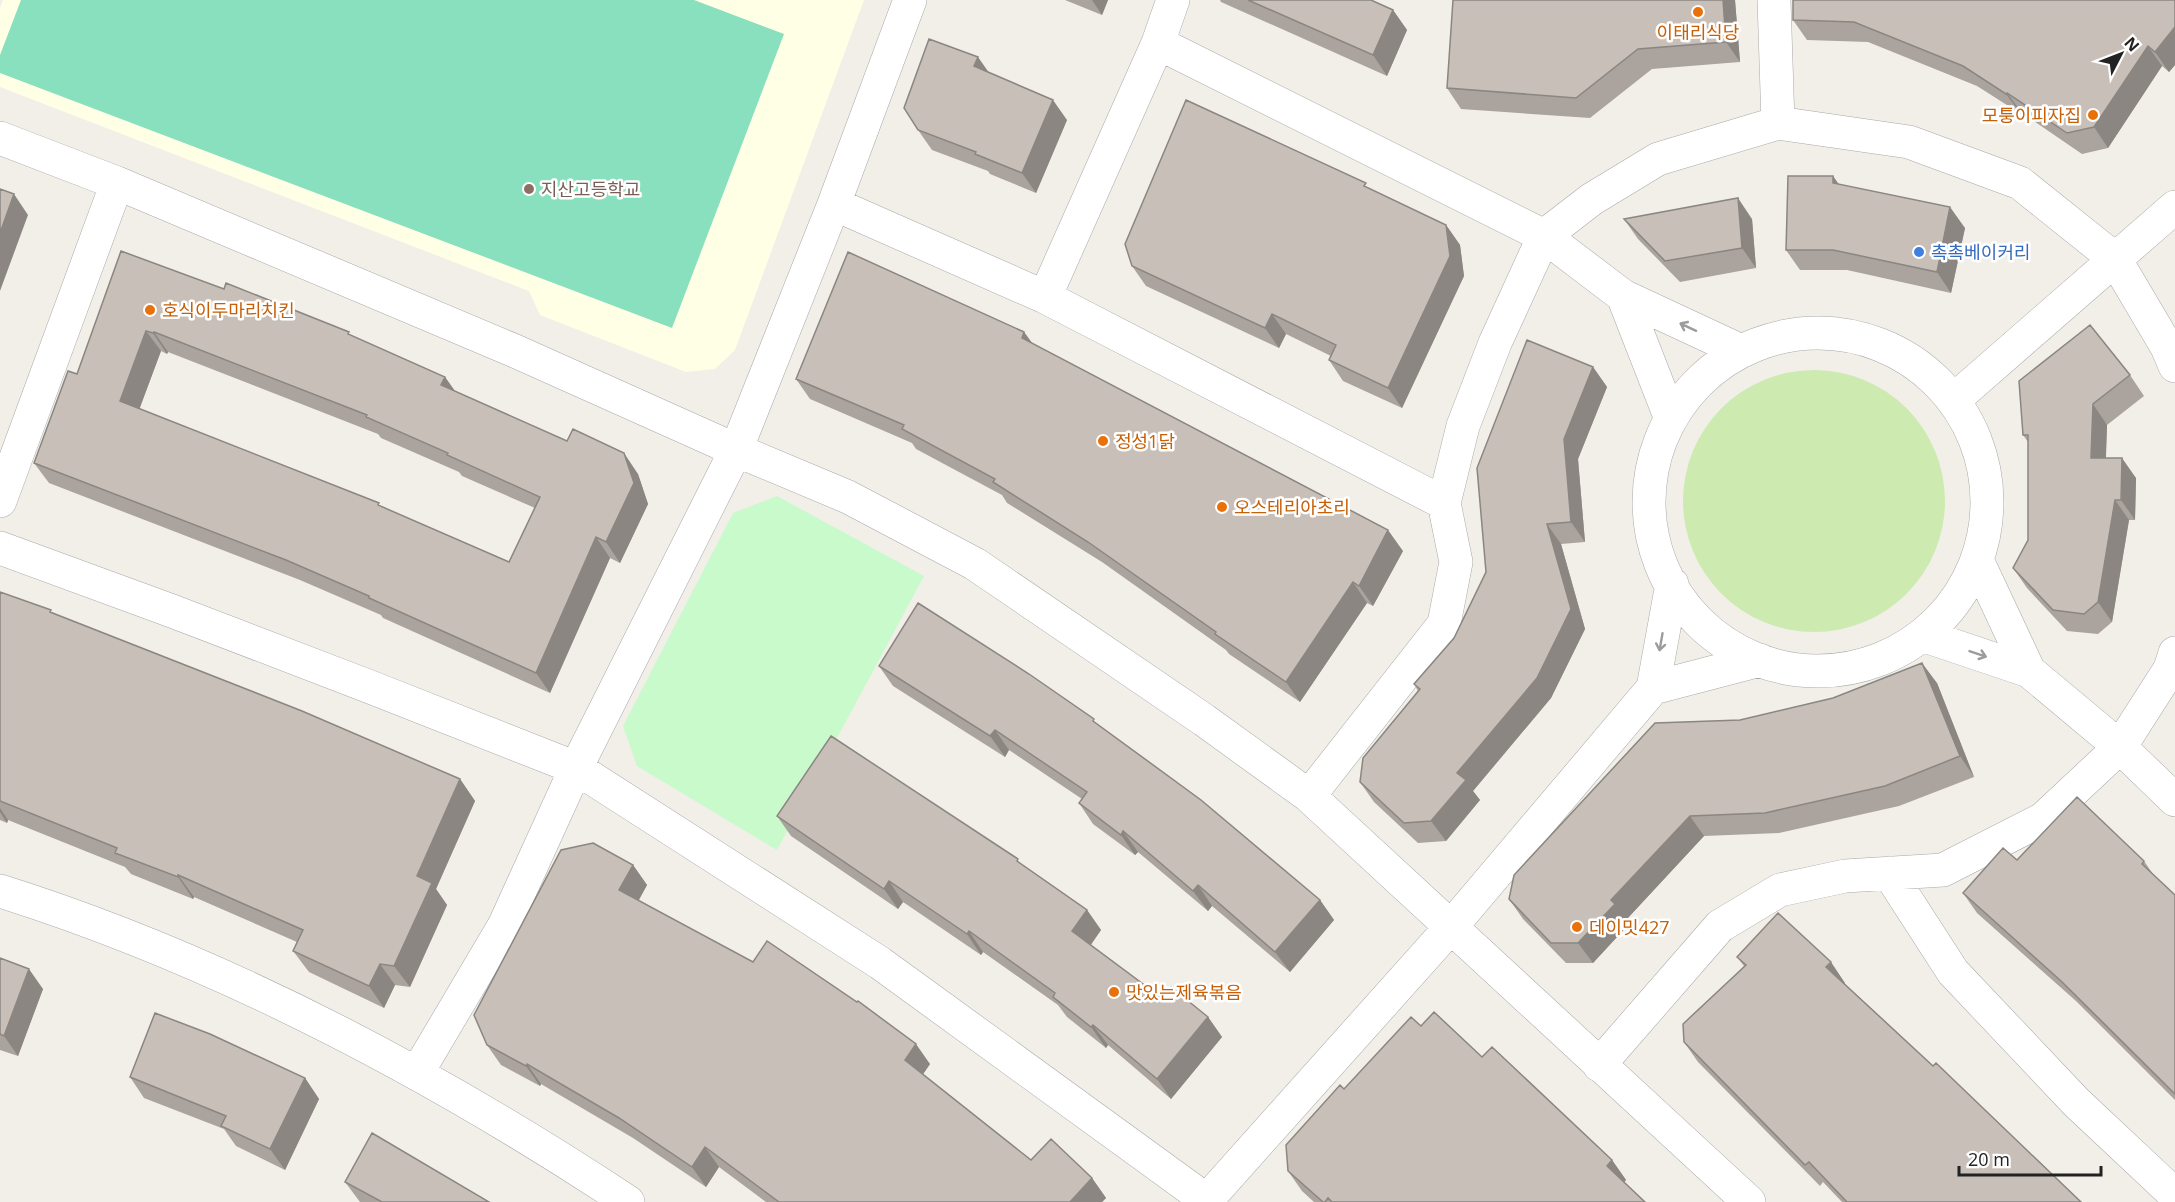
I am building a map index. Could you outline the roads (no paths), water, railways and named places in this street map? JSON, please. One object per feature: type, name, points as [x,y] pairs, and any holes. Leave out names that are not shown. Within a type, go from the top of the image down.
[{"type":"street","points":[[417,1073],[504,926],[576,768],[736,450],[834,204],[910,0]]},
{"type":"street","points":[[1045,297],[1158,44],[1173,0]]},
{"type":"street","points":[[1774,0],[1778,123]]},
{"type":"street","points":[[1158,44],[1544,236],[1623,296],[1741,351]]},
{"type":"street","points":[[1309,796],[1444,624],[1456,562],[1444,503],[1463,426],[1495,344],[1544,236],[1592,199],[1658,159],[1778,123],[1909,142],[2020,183],[2115,259],[2167,347],[2175,366]]},
{"type":"street","points":[[0,138],[117,183],[515,351],[736,450],[848,497],[975,564],[1204,720],[1309,796],[1749,1202]]},
{"type":"street","points":[[0,501],[117,183]]},
{"type":"street","points":[[834,204],[1045,297],[1444,503]]},
{"type":"street","points":[[1956,398],[2175,207]]},
{"type":"street","points":[[1623,296],[1671,418]]},
{"type":"street","points":[[1823,331],[1878,342],[1927,370],[1956,398],[1984,464],[1988,520],[1973,574],[1942,620],[1898,653],[1845,671],[1788,670],[1735,651],[1691,615],[1660,567],[1648,511],[1653,455],[1678,404],[1717,363],[1768,338],[1823,331]]},
{"type":"street","points":[[0,548],[205,623],[576,768],[880,963],[1207,1201],[1450,928],[1653,688],[1672,584]]},
{"type":"street","points":[[1977,560],[2029,671]]},
{"type":"street","points":[[1922,635],[2029,671],[2120,747],[2175,800]]},
{"type":"street","points":[[1599,1065],[1720,926],[1780,890],[1845,876],[1943,870],[2043,819],[2120,747],[2170,669],[2175,653]]},
{"type":"street","points":[[1653,688],[1760,660]]},
{"type":"street","points":[[1889,873],[1953,972],[2076,1102],[2175,1195]]},
{"type":"street","points":[[0,891],[53,907],[221,974],[417,1073],[628,1202]]},
{"type":"place","name":"이태리식당","points":[[1698,12]]},
{"type":"place","name":"모퉁이피자집","points":[[2093,115]]},
{"type":"place","name":"지산고등학교","points":[[529,189]]},
{"type":"place","name":"촉촉베이커리","points":[[1919,252]]},
{"type":"place","name":"호식이두마리치킨","points":[[150,310]]},
{"type":"place","name":"정성1닭","points":[[1103,441]]},
{"type":"place","name":"오스테리아초리","points":[[1222,507]]},
{"type":"place","name":"데이밋427","points":[[1577,927]]},
{"type":"place","name":"맛있는제육볶음","points":[[1114,992]]}]
